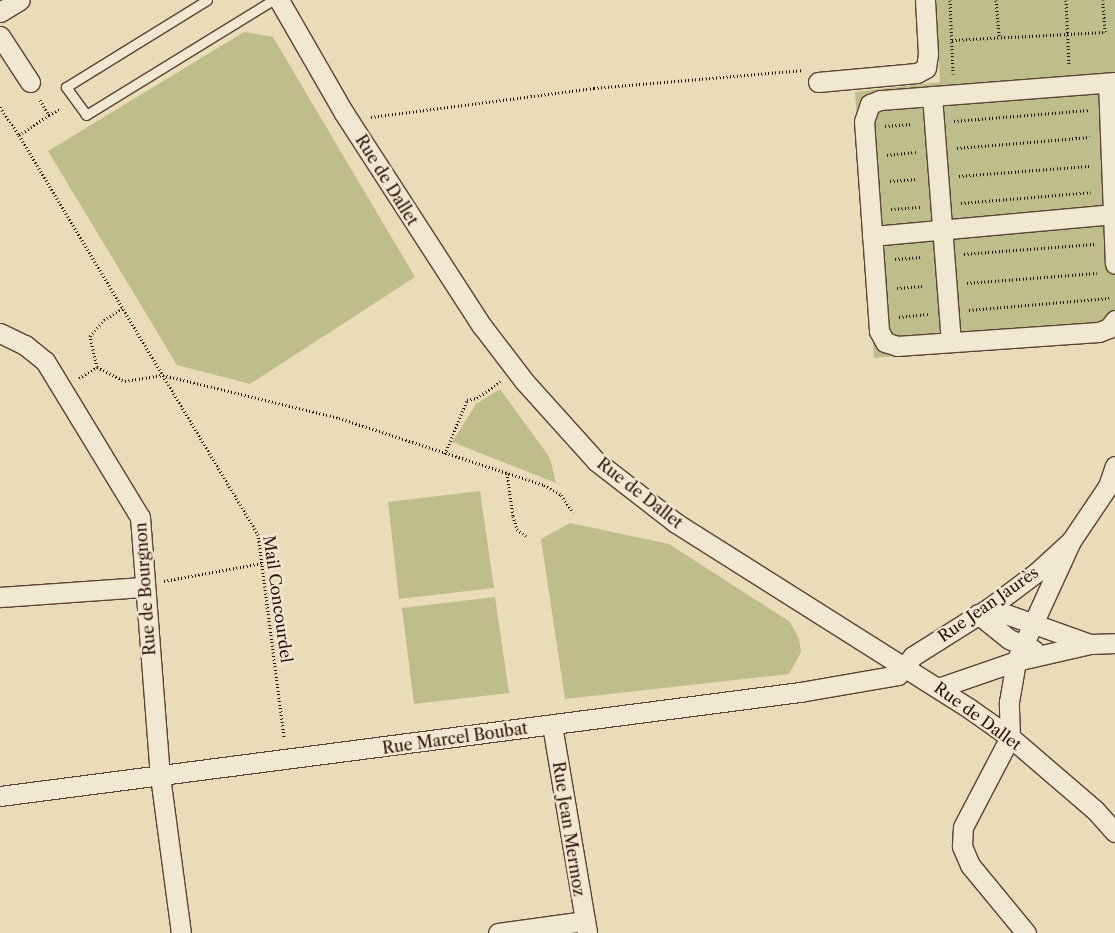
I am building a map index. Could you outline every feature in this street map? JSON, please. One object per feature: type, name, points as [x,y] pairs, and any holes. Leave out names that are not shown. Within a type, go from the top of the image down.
[{"type":"street","points":[[0,12],[20,0]]},
{"type":"street","name":"Rue de Dallet","points":[[279,0],[351,123],[413,222],[504,355],[589,454],[618,481],[676,523],[941,688],[1010,737],[1108,814],[1115,832]]},
{"type":"street","points":[[818,82],[917,73],[926,68],[928,54],[925,0]]},
{"type":"street","points":[[0,36],[30,82]]},
{"type":"street","points":[[1110,268],[1114,243],[1109,108],[1111,83],[880,100],[870,104],[864,128],[879,331],[885,342],[897,346],[1099,332],[1109,328],[1115,320]]},
{"type":"street","points":[[932,96],[951,341]]},
{"type":"street","points":[[872,236],[1113,214]]},
{"type":"street","name":"Rue de Bourgnon","points":[[0,333],[25,345],[45,361],[131,498],[140,517],[160,776],[181,933]]},
{"type":"street","name":"Rue Jean Jaurès","points":[[1010,737],[1009,702],[1020,653],[1071,541],[1108,486],[1115,466]]},
{"type":"street","name":"Rue Jean Jaurès","points":[[904,666],[913,656],[983,611],[1037,572],[1071,541]]},
{"type":"street","points":[[0,597],[145,584]]},
{"type":"street","points":[[983,611],[1034,622],[1090,644]]},
{"type":"street","points":[[983,611],[1010,639],[1020,653]]},
{"type":"street","points":[[941,688],[1020,653],[1044,654],[1090,644],[1115,643]]},
{"type":"street","name":"Rue Marcel Boubat","points":[[0,796],[287,761],[836,686],[898,676],[904,666]]},
{"type":"street","name":"Rue Jean Mermoz","points":[[552,725],[586,927]]},
{"type":"street","points":[[1010,737],[968,813],[962,846],[970,865],[1026,933]]},
{"type":"street","points":[[498,933],[586,927]]},
{"type":"lane","points":[[207,0],[66,87],[86,115],[273,0]]},
{"type":"path","points":[[950,0],[954,95]]},
{"type":"path","points":[[996,0],[998,37]]},
{"type":"path","points":[[1066,0],[1070,86]]},
{"type":"path","points":[[952,40],[1105,32],[1103,0]]},
{"type":"path","points":[[351,123],[365,118],[514,97],[794,70],[811,71],[818,82]]},
{"type":"path","points":[[20,135],[49,115],[30,82]]},
{"type":"path","name":"Mail Concourdel","points":[[0,106],[20,135],[258,534],[287,761]]},
{"type":"path","points":[[864,128],[1109,108]]},
{"type":"path","points":[[866,156],[1110,136]]},
{"type":"path","points":[[868,183],[1111,164]]},
{"type":"path","points":[[870,210],[1112,190]]},
{"type":"path","points":[[874,261],[1114,243]]},
{"type":"path","points":[[876,289],[947,285],[1110,268]]},
{"type":"path","points":[[878,319],[1115,298]]},
{"type":"path","points":[[123,308],[104,320],[90,336],[97,367],[126,382],[163,375],[339,418],[544,486],[561,496],[573,512]]},
{"type":"path","points":[[445,454],[467,400],[477,398],[505,378],[493,364],[504,355]]},
{"type":"path","points":[[78,378],[97,367]]},
{"type":"path","points":[[507,473],[512,516],[517,529],[528,537]]},
{"type":"path","points":[[145,584],[216,574],[262,563]]},
{"type":"green space","points":[[936,0],[1115,0],[1115,338],[874,358],[855,92],[940,82]]},
{"type":"green space","points":[[244,32],[273,37],[415,277],[250,384],[177,365],[48,151]]},
{"type":"green space","points":[[500,389],[550,458],[556,483],[452,442],[476,404]]},
{"type":"green space","points":[[480,491],[494,588],[399,599],[388,502]]},
{"type":"green space","points":[[570,523],[669,544],[790,622],[799,639],[801,652],[789,674],[565,699],[541,539]]},
{"type":"green space","points":[[495,597],[509,693],[414,704],[402,608]]}]
